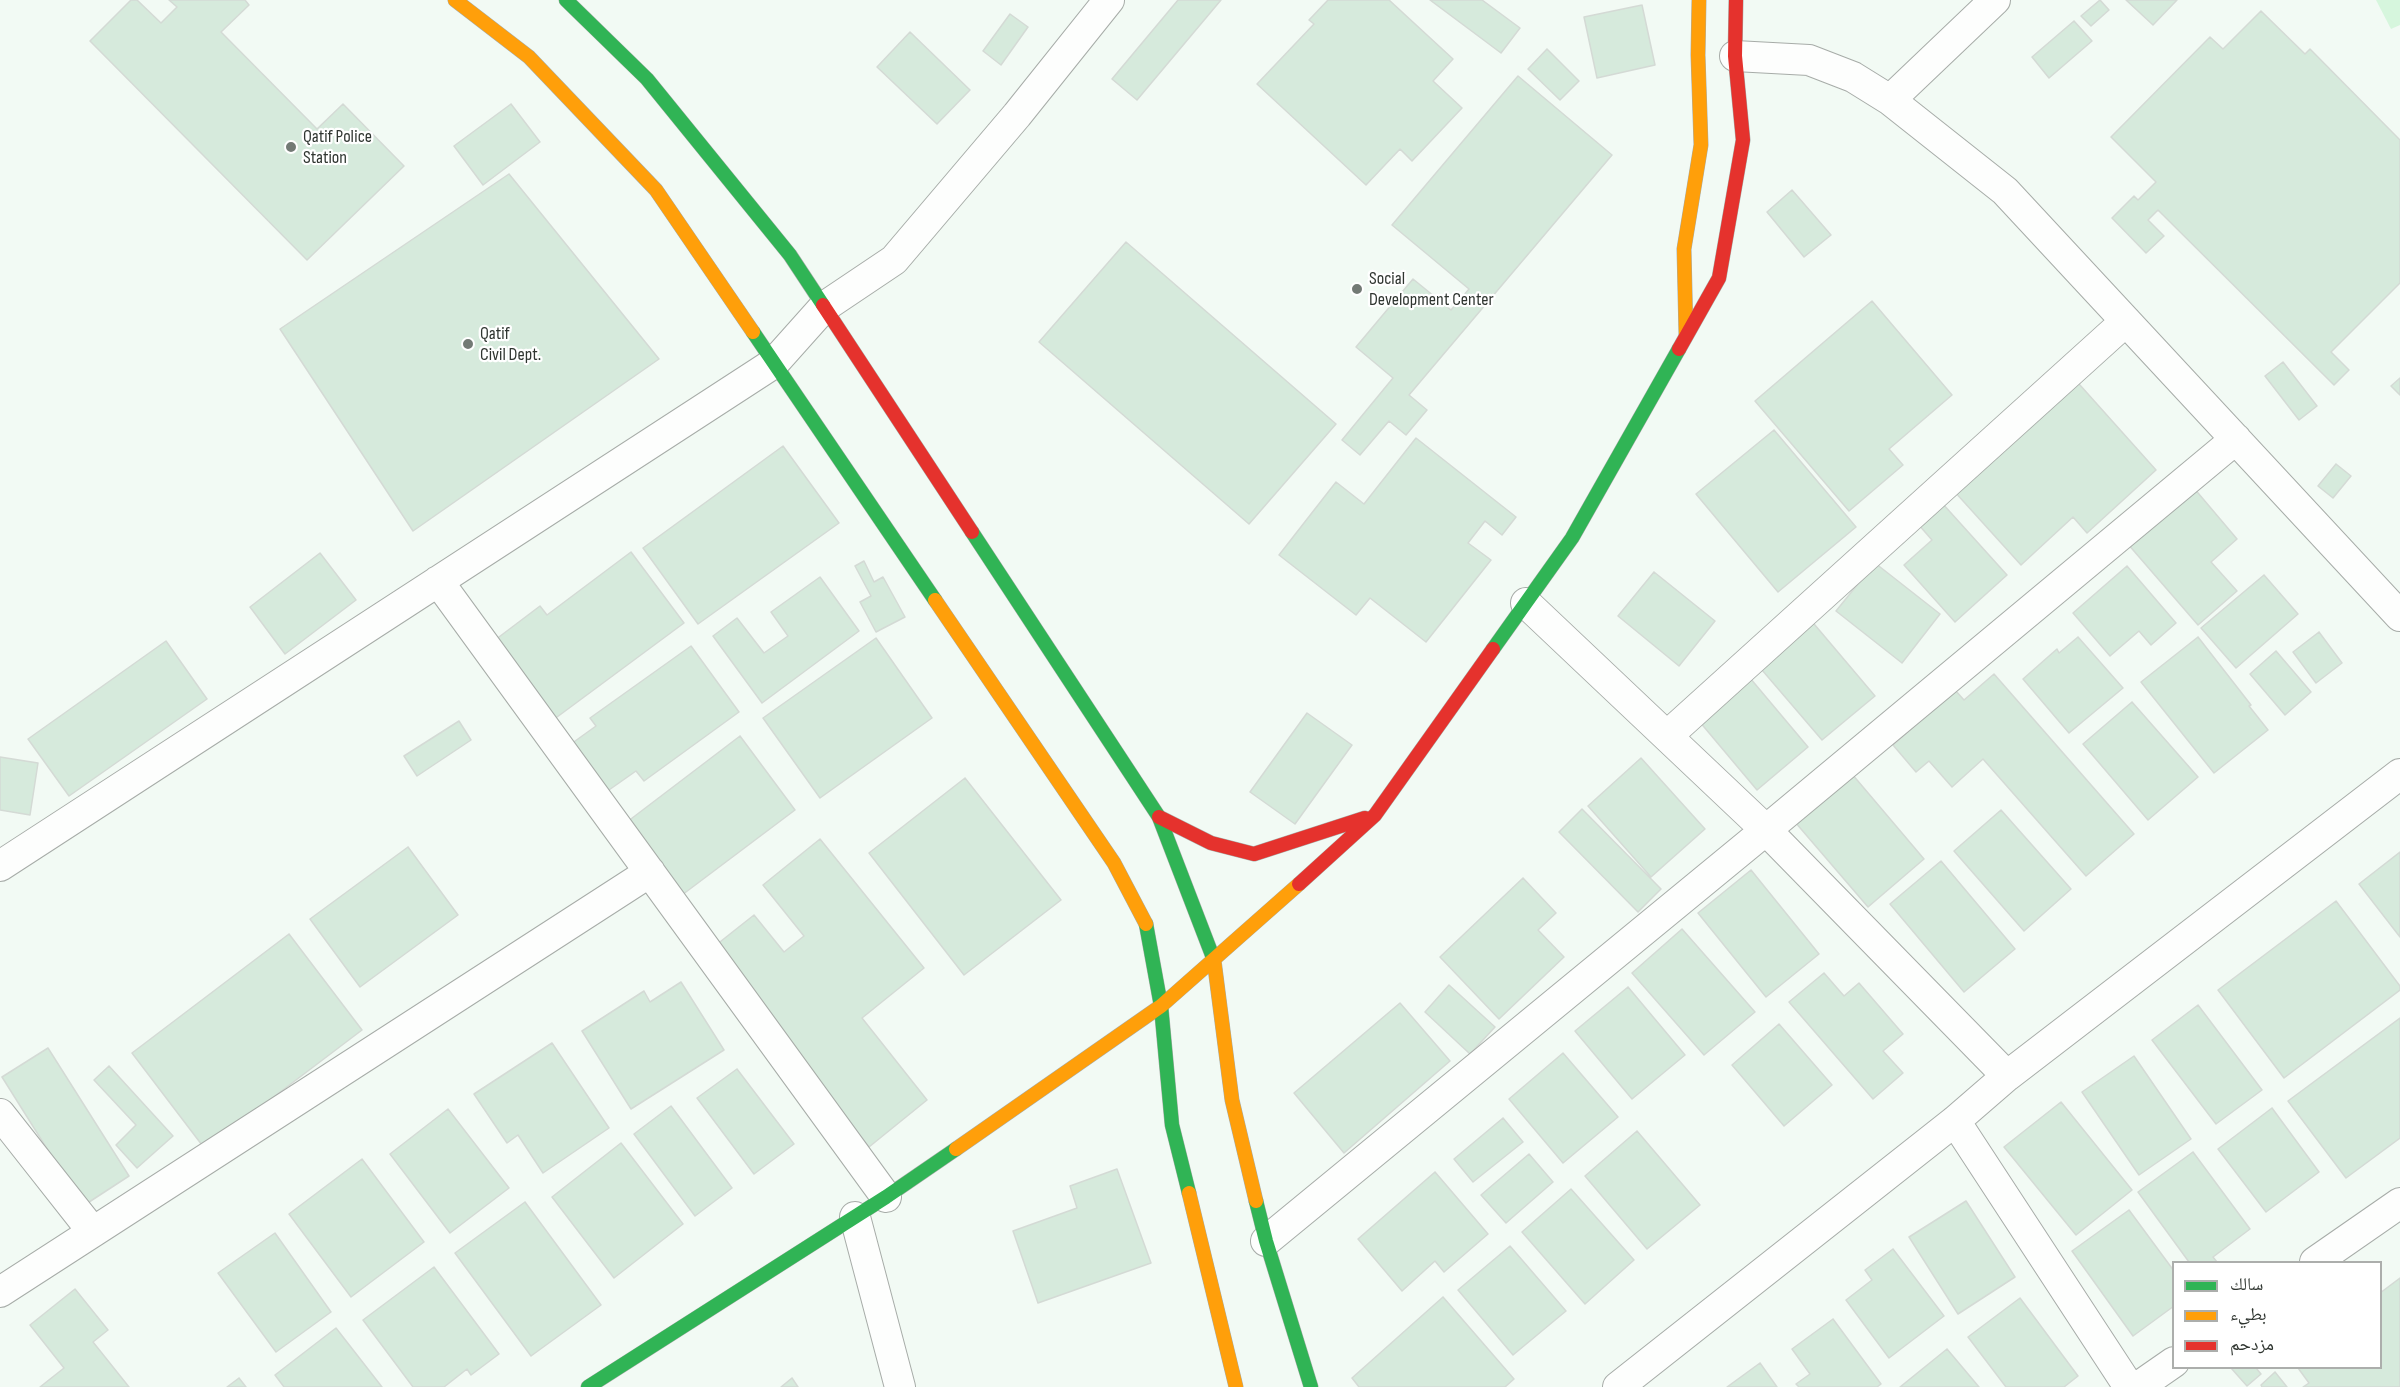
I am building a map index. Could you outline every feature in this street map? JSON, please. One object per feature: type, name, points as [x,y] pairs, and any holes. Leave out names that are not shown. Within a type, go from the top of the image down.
[{"type":"street","points":[[455,0],[529,57],[656,190],[1114,863],[1148,926],[1161,1006],[1172,1125],[1236,1387]]},
{"type":"street","points":[[566,0],[647,79],[790,255],[1159,817],[1215,961],[1233,1100],[1266,1241],[1311,1387]]},
{"type":"street","points":[[0,866],[774,363],[824,307],[894,261],[1017,115],[1109,0]]},
{"type":"street","points":[[1686,336],[1684,249],[1701,145],[1699,0]]},
{"type":"street","points":[[588,1387],[886,1197],[1161,1006],[1215,961],[1375,815],[1572,538],[1719,278],[1743,140],[1735,56],[1736,0]]},
{"type":"street","points":[[1890,100],[1995,0]]},
{"type":"street","points":[[1735,56],[1809,60],[1853,77],[1890,100],[2005,191],[2400,616]]},
{"type":"street","points":[[1667,736],[2126,321]]},
{"type":"street","points":[[1266,1241],[1766,830],[2236,439]]},
{"type":"street","points":[[438,581],[886,1197]]},
{"type":"street","points":[[1526,603],[1766,830],[2007,1076]]},
{"type":"street","points":[[1618,1387],[1955,1121],[2007,1076],[2400,774]]},
{"type":"street","points":[[1159,817],[1210,843],[1254,854],[1375,815]]},
{"type":"street","points":[[0,1292],[650,872]]},
{"type":"street","points":[[0,1114],[93,1232]]},
{"type":"street","points":[[1955,1121],[2129,1387]]},
{"type":"street","points":[[2318,1261],[2400,1203]]},
{"type":"street","points":[[855,1217],[900,1387]]},
{"type":"street","points":[[2139,1387],[2172,1363]]},
{"type":"green space","points":[[2376,0],[2400,0],[2400,25],[2391,29]]},
{"type":"building","name":"Qatif Police Station","points":[[131,0],[137,0],[161,23],[177,7],[169,0],[245,0],[249,5],[221,32],[317,129],[343,104],[404,166],[307,260],[90,41]]},
{"type":"building","points":[[1178,0],[1221,0],[1137,100],[1112,79]]},
{"type":"building","points":[[1328,0],[1389,0],[1453,59],[1433,81],[1462,108],[1412,161],[1400,149],[1366,185],[1257,84],[1314,24],[1309,20]]},
{"type":"building","points":[[1430,0],[1482,0],[1520,28],[1501,53]]},
{"type":"building","points":[[2100,0],[2109,10],[2091,26],[2081,16]]},
{"type":"building","points":[[2126,0],[2177,0],[2153,25]]},
{"type":"building","points":[[1642,5],[1655,65],[1597,78],[1584,17]]},
{"type":"building","points":[[2261,11],[2305,54],[2310,49],[2400,140],[2400,283],[2331,352],[2349,370],[2334,385],[2158,210],[2148,220],[2164,236],[2146,253],[2112,218],[2134,196],[2138,200],[2156,182],[2111,137],[2210,37],[2223,49]]},
{"type":"building","points":[[1010,14],[1028,27],[1001,65],[983,51]]},
{"type":"building","points":[[2074,21],[2092,41],[2049,78],[2032,57]]},
{"type":"building","points":[[910,32],[970,90],[937,124],[877,67]]},
{"type":"building","points":[[1547,49],[1579,81],[1560,100],[1528,69]]},
{"type":"building","points":[[1518,76],[1612,155],[1409,395],[1427,410],[1406,435],[1389,421],[1360,455],[1342,440],[1393,378],[1356,347],[1413,279],[1451,310],[1469,289],[1392,225]]},
{"type":"building","points":[[511,104],[540,142],[483,185],[454,146]]},
{"type":"building","name":"Qatif Civil Dept.","points":[[509,174],[659,359],[413,531],[280,329]]},
{"type":"building","points":[[1792,190],[1831,235],[1804,257],[1767,212]]},
{"type":"building","points":[[1126,242],[1336,424],[1249,524],[1039,342]]},
{"type":"building","points":[[1872,301],[1952,395],[1889,449],[1903,465],[1849,511],[1755,401]]},
{"type":"building","points":[[2283,362],[2317,406],[2299,420],[2265,376]]},
{"type":"building","points":[[2071,375],[2156,470],[2087,533],[2073,517],[2021,565],[1954,491]]},
{"type":"building","points":[[2400,378],[2400,395],[2391,386]]},
{"type":"building","points":[[1774,430],[1856,527],[1778,592],[1696,494]]},
{"type":"building","points":[[1416,438],[1516,517],[1502,535],[1485,521],[1468,543],[1491,560],[1426,642],[1370,598],[1356,615],[1279,555],[1336,482],[1364,504]]},
{"type":"building","points":[[783,446],[839,523],[698,624],[643,548]]},
{"type":"building","points":[[2336,464],[2351,476],[2333,498],[2318,486]]},
{"type":"building","points":[[2193,487],[2237,539],[2211,562],[2237,591],[2198,625],[2127,543]]},
{"type":"building","points":[[1942,503],[2007,575],[1955,622],[1904,565],[1932,540],[1918,524]]},
{"type":"building","points":[[631,552],[684,623],[549,723],[491,643],[540,606],[547,615]]},
{"type":"building","points":[[320,553],[356,600],[285,654],[250,607]]},
{"type":"building","points":[[864,561],[874,582],[883,577],[905,617],[876,632],[860,602],[871,596],[855,566]]},
{"type":"building","points":[[1875,563],[1940,614],[1902,663],[1836,611]]},
{"type":"building","points":[[2127,566],[2176,623],[2151,645],[2139,631],[2110,656],[2073,613]]},
{"type":"building","points":[[1654,572],[1715,621],[1679,666],[1618,616]]},
{"type":"building","points":[[2264,575],[2298,614],[2236,668],[2201,628]]},
{"type":"building","points":[[820,577],[859,631],[762,703],[713,636],[737,618],[764,653],[788,636],[771,612]]},
{"type":"building","points":[[1809,618],[1875,696],[1822,740],[1756,663]]},
{"type":"building","points":[[2319,632],[2342,663],[2316,683],[2293,652]]},
{"type":"building","points":[[2078,637],[2123,688],[2069,733],[2023,679],[2057,649],[2059,653]]},
{"type":"building","points":[[2198,637],[2268,730],[2214,773],[2141,682]]},
{"type":"building","points":[[876,638],[932,718],[820,798],[763,718]]},
{"type":"building","points":[[166,641],[207,699],[69,796],[28,739]]},
{"type":"building","points":[[691,646],[739,712],[644,781],[636,771],[599,797],[564,749],[596,726],[590,718]]},
{"type":"building","points":[[2276,651],[2311,692],[2285,715],[2250,674]]},
{"type":"building","points":[[1994,674],[2134,834],[2086,876],[1983,759],[1952,787],[1929,761],[1916,772],[1893,745],[1927,715],[1946,680],[1964,700]]},
{"type":"building","points":[[1750,678],[1808,747],[1757,790],[1699,721]]},
{"type":"building","points":[[2132,702],[2198,777],[2148,820],[2083,744]]},
{"type":"building","points":[[1307,713],[1352,745],[1295,824],[1250,792]]},
{"type":"building","points":[[459,721],[471,740],[417,776],[404,756]]},
{"type":"building","points":[[740,736],[795,810],[678,898],[623,825]]},
{"type":"building","points":[[0,757],[38,763],[30,815],[0,810]]},
{"type":"building","points":[[1641,758],[1705,829],[1651,877],[1588,806]]},
{"type":"building","points":[[1852,774],[1924,859],[1868,907],[1795,822]]},
{"type":"building","points":[[965,778],[1061,900],[964,975],[869,853]]},
{"type":"building","points":[[1582,809],[1661,889],[1638,912],[1559,832]]},
{"type":"building","points":[[2001,810],[2071,889],[2024,931],[1954,851]]},
{"type":"building","points":[[820,839],[924,968],[862,1018],[927,1100],[869,1147],[711,949],[754,915],[784,952],[804,936],[763,885]]},
{"type":"building","points":[[408,847],[458,915],[360,987],[310,919]]},
{"type":"building","points":[[2400,852],[2400,937],[2359,884]]},
{"type":"building","points":[[1941,861],[2015,949],[1964,992],[1890,904]]},
{"type":"building","points":[[1751,870],[1819,954],[1766,997],[1698,913]]},
{"type":"building","points":[[1523,878],[1556,913],[1538,930],[1564,957],[1499,1019],[1440,957]]},
{"type":"building","points":[[2336,901],[2400,986],[2400,990],[2284,1078],[2218,990]]},
{"type":"building","points":[[1682,929],[1755,1012],[1704,1055],[1632,973]]},
{"type":"building","points":[[289,934],[362,1030],[205,1149],[132,1053]]},
{"type":"building","points":[[1824,973],[1844,996],[1859,983],[1903,1034],[1883,1051],[1903,1073],[1873,1099],[1789,1002]]},
{"type":"building","points":[[681,982],[724,1050],[631,1109],[582,1031],[644,991],[650,1002]]},
{"type":"building","points":[[1449,985],[1495,1027],[1470,1054],[1425,1012]]},
{"type":"building","points":[[1628,987],[1685,1055],[1632,1099],[1575,1031]]},
{"type":"building","points":[[1400,1003],[1450,1061],[1344,1153],[1294,1093]]},
{"type":"building","points":[[2198,1005],[2262,1090],[2216,1124],[2152,1040]]},
{"type":"building","points":[[2400,1018],[2400,1138],[2346,1178],[2288,1101]]},
{"type":"building","points":[[1779,1024],[1832,1085],[1784,1126],[1732,1065]]},
{"type":"building","points":[[552,1043],[609,1128],[543,1173],[518,1135],[507,1143],[474,1094]]},
{"type":"building","points":[[48,1048],[129,1176],[83,1206],[2,1077]]},
{"type":"building","points":[[1563,1053],[1618,1117],[1563,1163],[1509,1099]]},
{"type":"building","points":[[2134,1056],[2191,1139],[2139,1175],[2082,1092]]},
{"type":"building","points":[[109,1066],[173,1136],[137,1168],[116,1145],[136,1125],[94,1080]]},
{"type":"building","points":[[737,1069],[794,1144],[754,1174],[697,1098]]},
{"type":"building","points":[[2061,1102],[2132,1190],[2076,1235],[2004,1147]]},
{"type":"building","points":[[671,1106],[732,1188],[695,1216],[634,1134]]},
{"type":"building","points":[[2272,1108],[2319,1172],[2266,1212],[2218,1149]]},
{"type":"building","points":[[448,1109],[509,1188],[450,1233],[390,1154]]},
{"type":"building","points":[[1503,1118],[1523,1142],[1473,1182],[1454,1159]]},
{"type":"building","points":[[1637,1131],[1700,1205],[1647,1249],[1585,1176]]},
{"type":"building","points":[[621,1143],[683,1224],[614,1278],[552,1197]]},
{"type":"building","points":[[2193,1152],[2250,1229],[2213,1257],[2216,1261],[2188,1261],[2138,1192]]},
{"type":"building","points":[[1529,1154],[1553,1182],[1506,1223],[1481,1195]]},
{"type":"building","points":[[362,1159],[424,1242],[351,1297],[289,1214]]},
{"type":"building","points":[[1117,1169],[1151,1263],[1038,1303],[1013,1231],[1077,1208],[1070,1186]]},
{"type":"building","points":[[1435,1172],[1488,1234],[1444,1272],[1435,1261],[1402,1291],[1358,1239]]},
{"type":"building","points":[[1571,1189],[1634,1260],[1585,1304],[1522,1232]]},
{"type":"building","points":[[1966,1201],[2015,1277],[1958,1314],[1909,1237]]},
{"type":"building","points":[[525,1202],[601,1305],[531,1356],[455,1253]]},
{"type":"building","points":[[2129,1210],[2172,1268],[2172,1307],[2133,1336],[2072,1251]]},
{"type":"building","points":[[275,1233],[331,1312],[276,1352],[218,1273]]},
{"type":"building","points":[[1510,1246],[1566,1311],[1513,1355],[1458,1290]]},
{"type":"building","points":[[1893,1249],[1944,1316],[1889,1358],[1846,1300],[1872,1280],[1865,1270]]},
{"type":"building","points":[[434,1267],[499,1354],[471,1375],[467,1369],[444,1387],[413,1387],[363,1320]]},
{"type":"building","points":[[2400,1278],[2400,1387],[2303,1387],[2309,1383],[2299,1369],[2382,1369],[2382,1292]]},
{"type":"building","points":[[75,1289],[108,1330],[93,1342],[129,1387],[40,1387],[64,1368],[30,1325]]},
{"type":"building","points":[[1443,1297],[1514,1379],[1505,1387],[1359,1387],[1352,1378]]},
{"type":"building","points":[[2020,1298],[2078,1376],[2064,1387],[2006,1387],[1968,1337]]},
{"type":"building","points":[[1833,1319],[1881,1384],[1877,1387],[1799,1387],[1796,1384],[1810,1374],[1792,1349]]},
{"type":"building","points":[[336,1328],[382,1387],[284,1387],[275,1375]]},
{"type":"building","points":[[1947,1349],[1979,1387],[1900,1387]]},
{"type":"building","points":[[1760,1363],[1777,1387],[1727,1387]]},
{"type":"building","points":[[2232,1369],[2257,1369],[2261,1374],[2247,1386]]},
{"type":"building","points":[[2275,1372],[2287,1387],[2262,1387],[2261,1385]]},
{"type":"building","points":[[239,1378],[246,1387],[227,1387]]},
{"type":"building","points":[[792,1378],[798,1387],[781,1387]]},
{"type":"traffic: fast","points":[[566,0],[647,79],[790,255],[823,305]]},
{"type":"traffic: fast","points":[[753,332],[935,600]]},
{"type":"traffic: fast","points":[[1493,649],[1572,538],[1679,349]]},
{"type":"traffic: fast","points":[[972,532],[1159,817],[1214,960]]},
{"type":"traffic: fast","points":[[1146,924],[1161,1006],[1172,1125],[1189,1193]]},
{"type":"traffic: fast","points":[[588,1387],[886,1197],[956,1149]]},
{"type":"traffic: fast","points":[[1256,1201],[1311,1387]]},
{"type":"traffic: slow","points":[[455,0],[529,57],[656,190],[753,332]]},
{"type":"traffic: slow","points":[[1686,335],[1684,249],[1701,145],[1699,0]]},
{"type":"traffic: slow","points":[[935,600],[1114,863],[1146,924]]},
{"type":"traffic: slow","points":[[956,1149],[1161,1006],[1299,884]]},
{"type":"traffic: slow","points":[[1214,960],[1232,1100],[1256,1201]]},
{"type":"traffic: slow","points":[[1189,1193],[1236,1387]]},
{"type":"traffic: jam","points":[[1679,349],[1719,278],[1743,140],[1735,56],[1736,0]]},
{"type":"traffic: jam","points":[[823,305],[972,532]]},
{"type":"traffic: jam","points":[[1299,884],[1375,815],[1493,649]]},
{"type":"traffic: jam","points":[[1159,817],[1211,843],[1254,854],[1365,818]]},
{"type":"place","name":"Qatif Police Station","points":[[291,147]]},
{"type":"place","name":"Social Development Center","points":[[1357,289]]},
{"type":"place","name":"Qatif Civil Dept.","points":[[468,344]]}]
